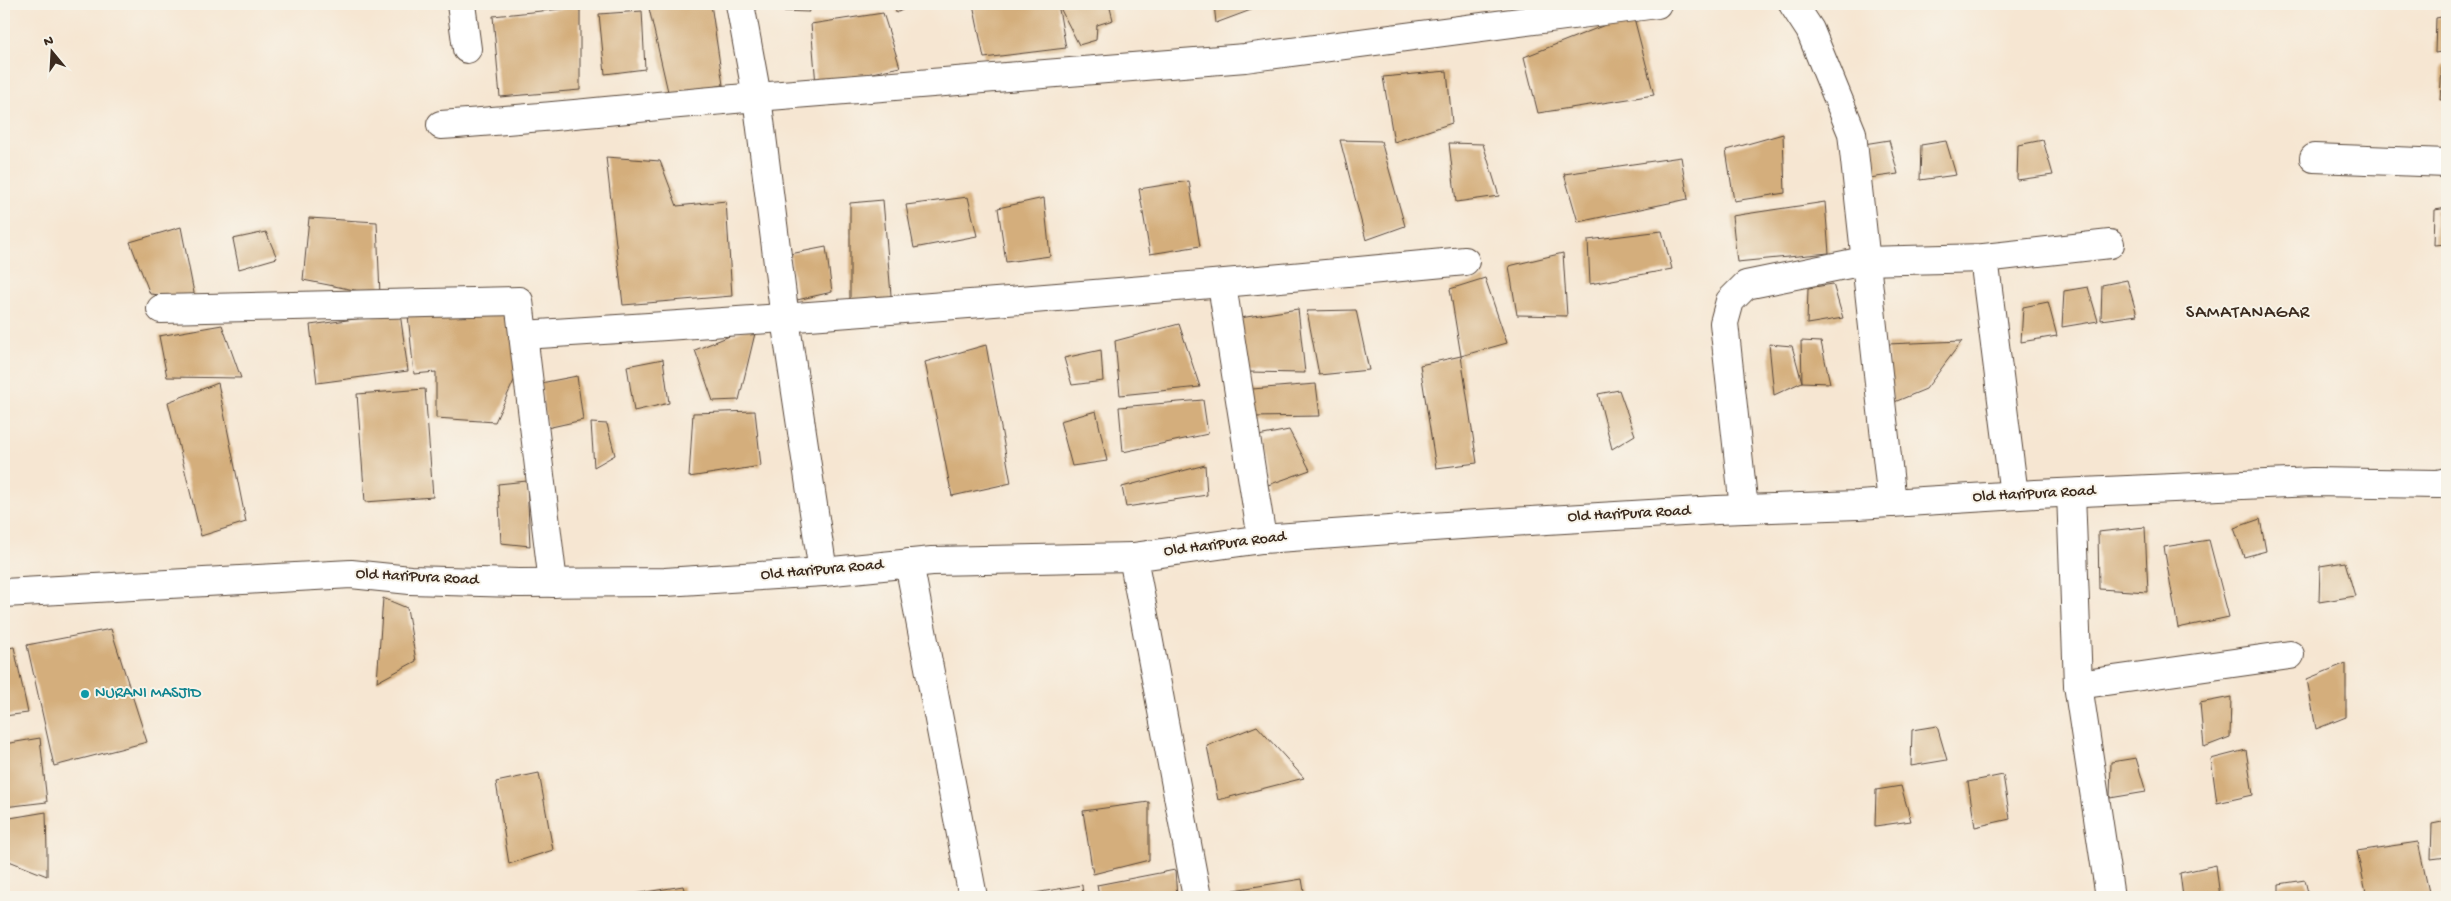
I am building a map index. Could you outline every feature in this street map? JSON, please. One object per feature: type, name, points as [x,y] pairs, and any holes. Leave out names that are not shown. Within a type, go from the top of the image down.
[{"type":"street","points":[[461,4],[467,49]]},
{"type":"street","points":[[740,4],[757,97],[786,319],[823,572]]},
{"type":"street","points":[[441,125],[757,97],[1245,58],[1657,4]]},
{"type":"street","points":[[1793,4],[1810,30],[1852,133],[1864,261],[1892,503]]},
{"type":"street","points":[[2314,158],[2447,163]]},
{"type":"street","points":[[1744,509],[1724,323],[1730,301],[1746,285],[1864,261],[1984,258],[2110,244]]},
{"type":"street","points":[[1984,258],[2014,496]]},
{"type":"street","points":[[523,335],[786,319],[1222,285],[1465,261]]},
{"type":"street","points":[[1222,285],[1262,539]]},
{"type":"street","points":[[161,309],[519,301],[553,583]]},
{"type":"street","name":"Old HariPura Road","points":[[4,593],[351,574],[410,580],[553,583],[665,582],[823,572],[909,563],[1133,556],[1262,539],[1461,524],[1892,503],[2070,492],[2312,482],[2438,484],[2447,482]]},
{"type":"street","points":[[2070,492],[2078,685],[2110,897]]},
{"type":"street","points":[[1133,556],[1197,897]]},
{"type":"street","points":[[909,563],[973,897]]},
{"type":"street","points":[[2078,685],[2290,655]]},
{"type":"building","points":[[648,4],[711,4],[723,85],[669,96]]},
{"type":"building","points":[[779,4],[807,4],[809,12],[780,11]]},
{"type":"building","points":[[895,4],[915,4],[896,13]]},
{"type":"building","points":[[973,4],[1058,4],[1066,48],[984,58]]},
{"type":"building","points":[[1058,4],[1109,4],[1113,20],[1097,25],[1096,40],[1079,45]]},
{"type":"building","points":[[1214,4],[1267,4],[1216,23]]},
{"type":"building","points":[[580,7],[580,90],[500,97],[493,16]]},
{"type":"building","points":[[642,11],[645,69],[605,74],[599,14]]},
{"type":"building","points":[[883,13],[900,67],[816,85],[811,24]]},
{"type":"building","points":[[1633,14],[1654,95],[1538,113],[1524,57]]},
{"type":"building","points":[[2447,16],[2447,51],[2435,53],[2436,18]]},
{"type":"building","points":[[2447,64],[2447,99],[2440,100],[2442,65]]},
{"type":"building","points":[[1447,71],[1452,123],[1394,142],[1383,77]]},
{"type":"building","points":[[1783,134],[1785,193],[1734,201],[1726,150]]},
{"type":"building","points":[[1340,140],[1381,141],[1405,226],[1366,240]]},
{"type":"building","points":[[1889,140],[1898,174],[1862,179],[1864,144]]},
{"type":"building","points":[[2043,140],[2053,175],[2017,180],[2018,145]]},
{"type":"building","points":[[1946,141],[1956,175],[1920,180],[1921,145]]},
{"type":"building","points":[[1449,143],[1483,144],[1499,196],[1456,202]]},
{"type":"building","points":[[606,157],[660,161],[677,206],[726,201],[732,296],[623,305]]},
{"type":"building","points":[[1681,157],[1688,199],[1578,222],[1564,174]]},
{"type":"building","points":[[1189,181],[1200,246],[1150,254],[1139,189]]},
{"type":"building","points":[[968,197],[977,236],[914,248],[906,205]]},
{"type":"building","points":[[1044,198],[1050,256],[1006,262],[998,208]]},
{"type":"building","points":[[883,200],[892,307],[850,312],[850,203]]},
{"type":"building","points":[[1825,202],[1829,253],[1737,262],[1732,216]]},
{"type":"building","points":[[2447,208],[2447,244],[2434,245],[2435,210]]},
{"type":"building","points":[[309,218],[377,222],[380,295],[303,280]]},
{"type":"building","points":[[181,227],[195,298],[150,294],[130,242]]},
{"type":"building","points":[[1662,231],[1672,269],[1590,284],[1588,240]]},
{"type":"building","points":[[266,232],[277,258],[239,269],[233,239]]},
{"type":"building","points":[[826,247],[832,292],[797,300],[790,254]]},
{"type":"building","points":[[1563,253],[1567,316],[1517,315],[1509,266]]},
{"type":"building","points":[[1485,278],[1507,343],[1461,356],[1450,289]]},
{"type":"building","points":[[2127,280],[2137,315],[2101,320],[2102,285]]},
{"type":"building","points":[[1833,284],[1843,318],[1807,324],[1808,288]]},
{"type":"building","points":[[2088,287],[2098,321],[2062,327],[2064,291]]},
{"type":"building","points":[[2048,302],[2057,336],[2021,342],[2023,307]]},
{"type":"building","points":[[516,304],[522,363],[495,422],[436,418],[436,372],[414,374],[408,315]]},
{"type":"building","points":[[1298,309],[1305,373],[1246,372],[1240,318]]},
{"type":"building","points":[[1356,310],[1369,370],[1319,375],[1307,311]]},
{"type":"building","points":[[400,313],[408,371],[317,383],[310,325]]},
{"type":"building","points":[[1179,324],[1200,387],[1120,395],[1115,341]]},
{"type":"building","points":[[222,325],[241,378],[167,377],[159,336]]},
{"type":"building","points":[[757,325],[739,400],[713,401],[695,350]]},
{"type":"building","points":[[1801,341],[1821,342],[1830,383],[1802,382]]},
{"type":"building","points":[[1962,341],[1926,389],[1892,403],[1887,344]]},
{"type":"building","points":[[1769,344],[1792,346],[1802,382],[1774,395]]},
{"type":"building","points":[[986,345],[1011,483],[952,496],[925,362]]},
{"type":"building","points":[[1101,350],[1103,381],[1072,385],[1064,358]]},
{"type":"building","points":[[1461,356],[1477,463],[1436,468],[1420,365]]},
{"type":"building","points":[[663,359],[669,403],[634,411],[627,366]]},
{"type":"building","points":[[577,376],[583,420],[547,428],[541,383]]},
{"type":"building","points":[[218,383],[246,522],[201,536],[168,402]]},
{"type":"building","points":[[1316,384],[1320,416],[1252,417],[1252,389]]},
{"type":"building","points":[[425,389],[433,497],[365,502],[357,394]]},
{"type":"building","points":[[1619,390],[1635,435],[1612,449],[1598,394]]},
{"type":"building","points":[[1203,400],[1208,434],[1123,452],[1119,407]]},
{"type":"building","points":[[755,411],[761,466],[689,477],[693,413]]},
{"type":"building","points":[[1096,411],[1107,461],[1072,466],[1060,421]]},
{"type":"building","points":[[591,423],[607,424],[615,455],[594,467]]},
{"type":"building","points":[[1289,430],[1310,470],[1268,485],[1258,436]]},
{"type":"building","points":[[1205,465],[1207,495],[1126,507],[1122,487]]},
{"type":"building","points":[[527,481],[530,546],[501,543],[498,484]]},
{"type":"building","points":[[2260,519],[2266,551],[2244,557],[2234,528]]},
{"type":"building","points":[[2145,527],[2148,592],[2099,589],[2098,532]]},
{"type":"building","points":[[2209,540],[2229,617],[2178,628],[2164,547]]},
{"type":"building","points":[[2345,562],[2355,596],[2319,602],[2320,566]]},
{"type":"building","points":[[383,598],[407,608],[416,661],[377,682]]},
{"type":"building","name":"NURANI MASJID","points":[[111,629],[147,742],[54,766],[27,645]]},
{"type":"building","points":[[14,647],[28,713],[4,716],[4,649]]},
{"type":"building","points":[[2346,663],[2346,717],[2316,729],[2307,679]]},
{"type":"building","points":[[2231,697],[2230,737],[2204,747],[2200,703]]},
{"type":"building","points":[[1257,726],[1304,778],[1218,800],[1207,746]]},
{"type":"building","points":[[1937,726],[1947,760],[1911,766],[1912,730]]},
{"type":"building","points":[[40,738],[47,802],[4,807],[4,744]]},
{"type":"building","points":[[2246,750],[2253,795],[2217,803],[2211,759]]},
{"type":"building","points":[[2136,758],[2146,792],[2110,798],[2111,762]]},
{"type":"building","points":[[539,773],[553,850],[509,864],[496,782]]},
{"type":"building","points":[[2003,775],[2010,819],[1975,827],[1968,782]]},
{"type":"building","points":[[1901,786],[1911,821],[1875,826],[1876,790]]},
{"type":"building","points":[[1149,802],[1149,860],[1093,874],[1083,811]]},
{"type":"building","points":[[46,812],[47,876],[4,859],[4,819]]},
{"type":"building","points":[[2447,821],[2447,857],[2431,859],[2432,824]]},
{"type":"building","points":[[2418,842],[2430,897],[2367,897],[2357,851]]},
{"type":"building","points":[[2216,865],[2220,897],[2183,897],[2180,873]]},
{"type":"building","points":[[1175,870],[1177,897],[1099,897],[1097,885]]},
{"type":"building","points":[[1302,879],[1305,897],[1237,897],[1234,890]]},
{"type":"building","points":[[2305,880],[2309,897],[2279,897],[2279,884]]},
{"type":"building","points":[[1082,885],[1083,897],[1017,897],[1017,896]]},
{"type":"building","points":[[683,886],[686,897],[621,897],[621,896]]},
{"type":"place","name":"NURANI MASJID","points":[[85,694]]},
{"type":"district","name":"SAMATANAGAR","points":[[2248,313]]}]
